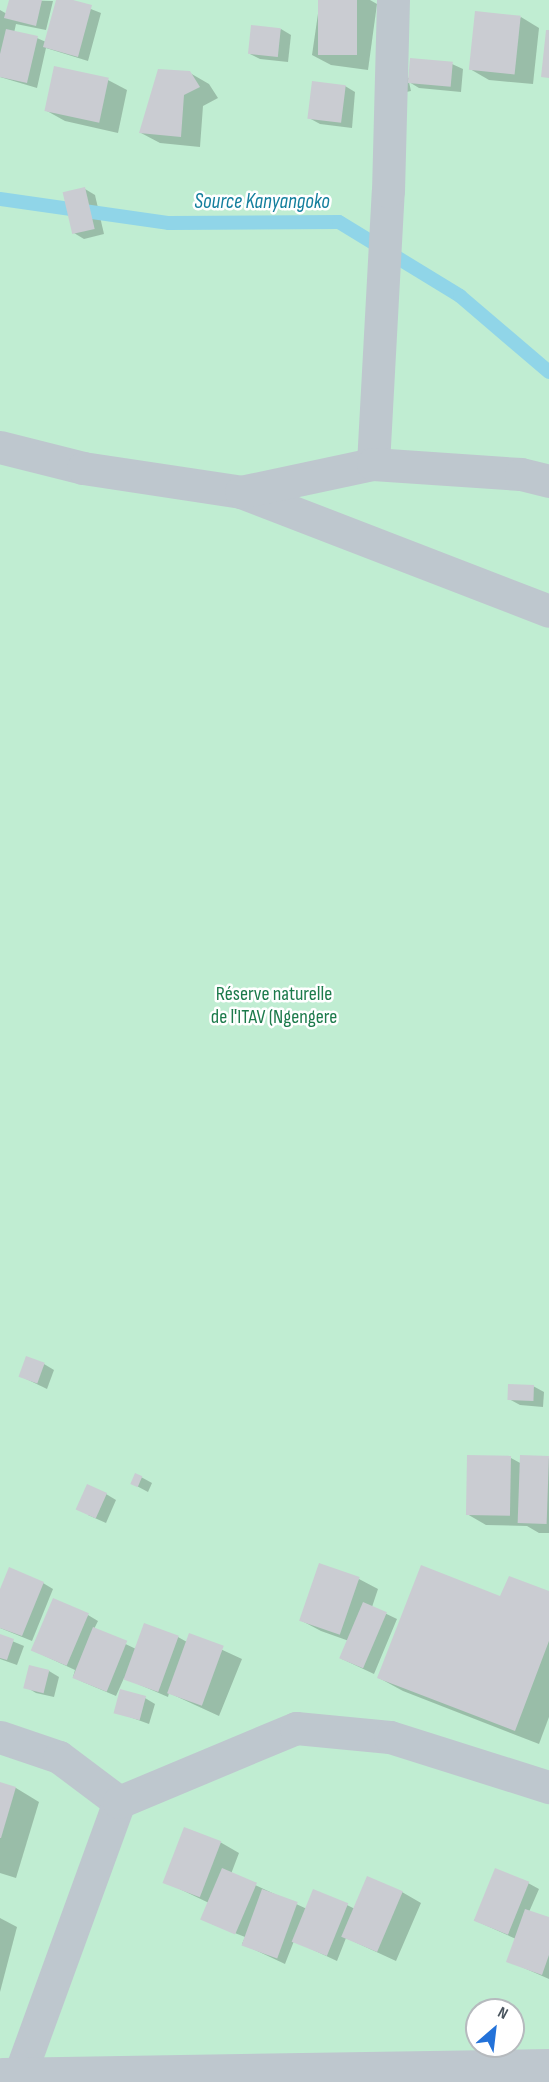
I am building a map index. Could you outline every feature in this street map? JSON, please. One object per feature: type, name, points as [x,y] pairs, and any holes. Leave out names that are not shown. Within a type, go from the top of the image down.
[{"type":"street","points":[[373,464],[388,191],[393,0]]},
{"type":"street","points":[[0,447],[83,468],[241,492],[549,611]]},
{"type":"street","points":[[241,492],[373,464],[521,474],[549,481]]},
{"type":"street","points":[[549,1787],[390,1737],[296,1728],[118,1802],[10,2073],[549,2065]]},
{"type":"street","points":[[0,1737],[59,1757],[118,1802]]},
{"type":"green space","name":"Réserve naturelle de l'ITAV (Ngengere","points":[[0,0],[549,0],[549,2082],[0,2082]]},
{"type":"building","points":[[9,0],[42,0],[36,26],[4,18]]},
{"type":"building","points":[[56,0],[73,0],[92,5],[78,57],[43,47]]},
{"type":"building","points":[[318,0],[357,0],[357,55],[318,55]]},
{"type":"building","points":[[475,11],[521,16],[515,74],[469,70]]},
{"type":"building","points":[[251,25],[281,28],[278,57],[248,54]]},
{"type":"building","points":[[6,29],[38,36],[27,83],[0,77],[0,54]]},
{"type":"building","points":[[546,30],[549,30],[549,78],[541,77]]},
{"type":"building","points":[[410,58],[453,62],[451,87],[408,83]]},
{"type":"building","points":[[54,66],[109,78],[99,123],[44,111]]},
{"type":"building","points":[[158,69],[190,71],[200,87],[184,95],[181,137],[139,133]]},
{"type":"building","points":[[312,81],[346,85],[341,123],[307,119]]},
{"type":"building","points":[[85,187],[95,229],[72,234],[63,192]]},
{"type":"building","points":[[26,1356],[45,1363],[37,1384],[18,1377]]},
{"type":"building","points":[[508,1384],[534,1385],[533,1401],[507,1400]]},
{"type":"building","points":[[467,1455],[511,1456],[510,1516],[466,1515]]},
{"type":"building","points":[[520,1455],[549,1456],[547,1524],[518,1523]]},
{"type":"building","points":[[135,1473],[142,1476],[138,1487],[130,1484]]},
{"type":"building","points":[[87,1484],[107,1493],[96,1519],[76,1510]]},
{"type":"building","points":[[319,1563],[360,1577],[340,1635],[299,1621]]},
{"type":"building","points":[[421,1565],[500,1596],[509,1576],[549,1591],[549,1641],[515,1731],[377,1678]]},
{"type":"building","points":[[9,1567],[44,1582],[22,1636],[0,1628],[0,1589]]},
{"type":"building","points":[[53,1598],[89,1613],[67,1666],[31,1650]]},
{"type":"building","points":[[363,1602],[387,1612],[363,1668],[339,1658]]},
{"type":"building","points":[[144,1623],[179,1636],[158,1692],[123,1679]]},
{"type":"building","points":[[93,1627],[127,1641],[107,1692],[72,1678]]},
{"type":"building","points":[[189,1633],[224,1646],[202,1706],[167,1693]]},
{"type":"building","points":[[0,1634],[14,1639],[7,1660],[0,1658]]},
{"type":"building","points":[[29,1665],[49,1670],[44,1693],[23,1688]]},
{"type":"building","points":[[120,1689],[146,1696],[140,1720],[114,1713]]},
{"type":"building","points":[[0,1782],[16,1787],[1,1838],[0,1838]]},
{"type":"building","points":[[184,1827],[221,1841],[200,1897],[162,1883]]},
{"type":"building","points":[[222,1868],[257,1883],[235,1934],[200,1920]]},
{"type":"building","points":[[495,1868],[529,1882],[508,1935],[474,1921]]},
{"type":"building","points":[[367,1876],[403,1891],[377,1952],[341,1937]]},
{"type":"building","points":[[262,1889],[298,1902],[277,1958],[241,1945]]},
{"type":"building","points":[[313,1889],[348,1903],[327,1956],[292,1942]]},
{"type":"building","points":[[525,1909],[549,1917],[549,1955],[542,1975],[506,1962]]},
{"type":"waterway","name":"Source Kanyangoko","points":[[0,199],[169,223],[339,222],[460,296],[549,372]]}]
